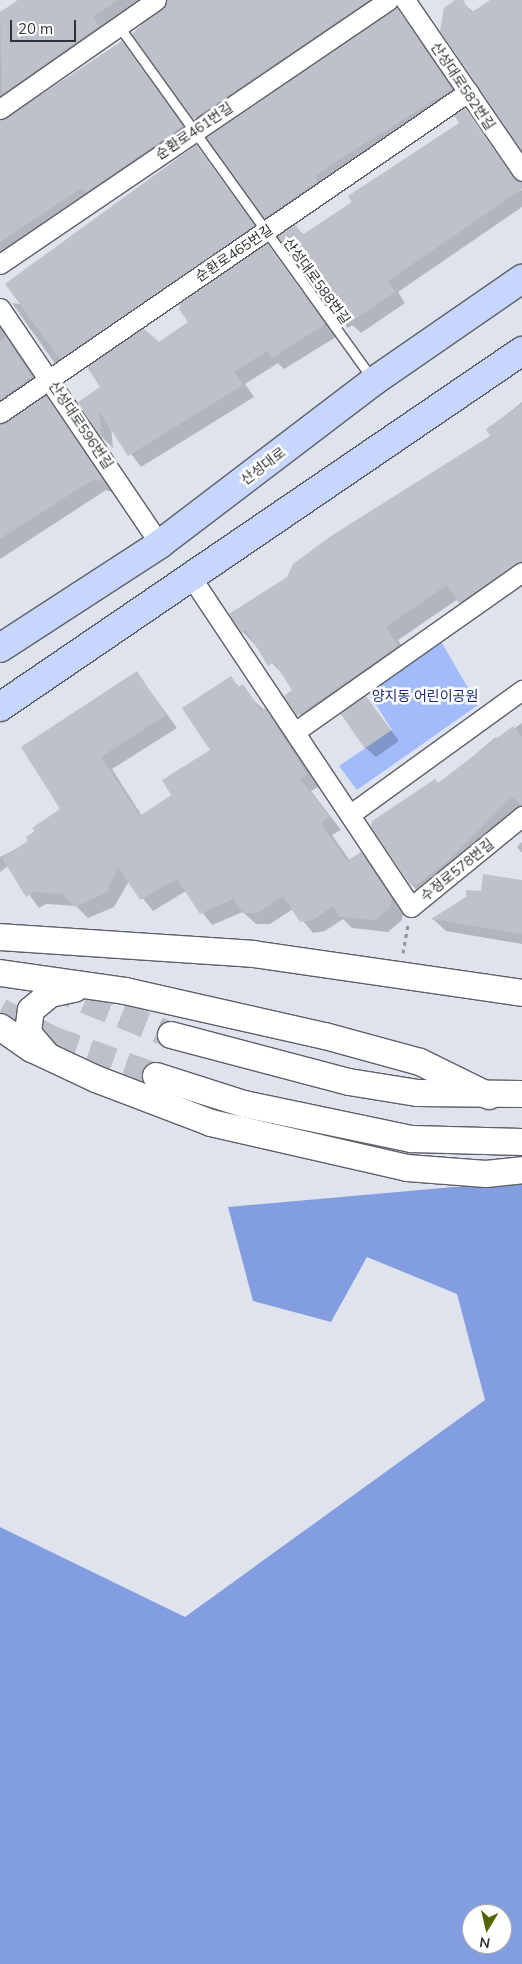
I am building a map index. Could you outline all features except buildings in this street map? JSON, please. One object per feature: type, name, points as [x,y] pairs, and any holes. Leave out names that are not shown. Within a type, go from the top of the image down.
[{"type":"main road","name":"산성대로","points":[[0,648],[160,544],[374,381],[522,279]]},
{"type":"main road","points":[[0,707],[193,580],[522,351]]},
{"type":"main road","points":[[0,937],[253,954],[522,993]]},
{"type":"main road","points":[[0,973],[217,1008],[420,1062],[489,1096]]},
{"type":"main road","points":[[50,1058],[28,1033],[30,1010],[50,994],[84,986]]},
{"type":"main road","points":[[0,1027],[50,1058],[210,1123],[319,1150],[407,1168],[486,1174],[522,1170]]},
{"type":"main road","points":[[171,1035],[349,1082],[418,1093],[489,1096],[522,1094]]},
{"type":"main road","points":[[156,1076],[244,1104],[412,1139],[522,1142]]},
{"type":"street","points":[[0,108],[156,0]]},
{"type":"street","name":"순환로461번길","points":[[0,264],[389,0]]},
{"type":"street","name":"산성대로582번길","points":[[413,3],[468,92],[522,171]]},
{"type":"street","name":"순환로465번길","points":[[0,413],[468,92]]},
{"type":"street","name":"산성대로596번길","points":[[0,308],[160,544]]},
{"type":"street","points":[[296,731],[522,572]]},
{"type":"street","points":[[193,580],[352,813],[411,907]]},
{"type":"street","points":[[352,813],[522,690]]},
{"type":"street","name":"수정로578번길","points":[[411,907],[522,816]]},
{"type":"lane","name":"산성대로588번길","points":[[118,26],[264,232],[374,381]]},
{"type":"path","name":"수정로578번길","points":[[402,961],[411,907]]},
{"type":"green space","name":"양지동 어린이공원","points":[[439,638],[478,705],[357,790],[339,766],[392,730],[367,690]]},
{"type":"shaded area","points":[[522,1181],[522,1964],[0,1964],[0,1527],[185,1617],[485,1400],[457,1294],[367,1257],[331,1322],[253,1301],[228,1207]]},
{"type":"tunnel","points":[[49,986],[171,1035]]},
{"type":"tunnel","points":[[0,1011],[52,1039],[156,1076]]}]
